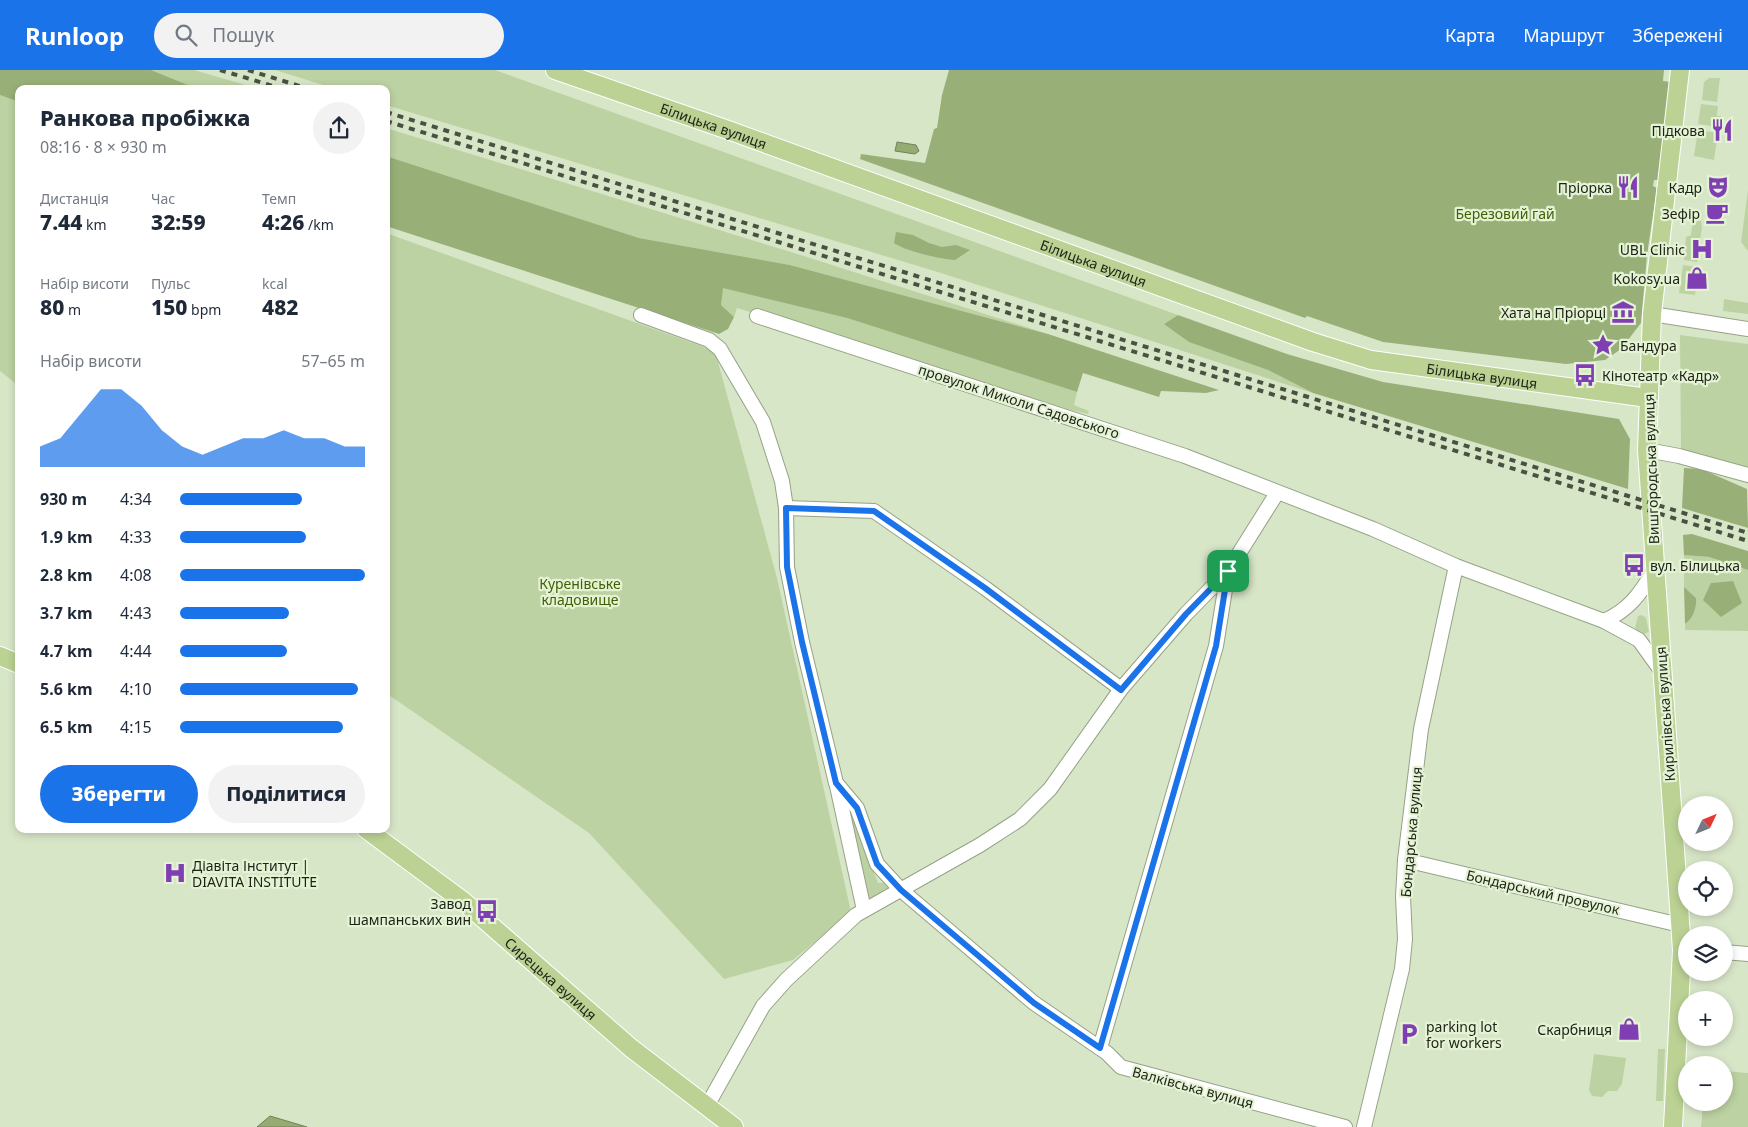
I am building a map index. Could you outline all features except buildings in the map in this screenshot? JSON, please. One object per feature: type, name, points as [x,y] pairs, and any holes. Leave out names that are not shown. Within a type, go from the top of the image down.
[{"type":"main road","name":"Білицька вулиця","points":[[555,70],[728,130],[1313,342],[1362,357],[1431,369],[1648,398]]},
{"type":"main road","name":"Вишгородська вулиця","points":[[1654,571],[1647,450],[1652,314],[1680,70]]},
{"type":"main road","name":"Кирилівська вулиця","points":[[1654,571],[1663,673],[1680,925]]},
{"type":"main road","points":[[0,656],[15,662]]},
{"type":"main road","name":"Сирецька вулиця","points":[[371,833],[464,901],[631,1048],[734,1127]]},
{"type":"main road","name":"Кирилівська вулиця","points":[[1673,1127],[1682,981]]},
{"type":"street","points":[[1652,314],[1748,329]]},
{"type":"street","name":"Валківська вулиця","points":[[641,315],[709,340],[720,349],[763,422],[782,481],[786,508],[787,567],[802,642],[836,783],[857,808],[877,864],[901,890],[1034,1003],[1100,1048],[1121,1067],[1345,1127]]},
{"type":"street","name":"провулок Миколи Садовського","points":[[757,316],[1185,456],[1277,493]]},
{"type":"street","points":[[1647,450],[1679,456],[1748,475]]},
{"type":"street","points":[[707,1106],[763,1006],[786,980],[864,910],[980,845],[1020,819],[1054,784],[1121,690],[1186,614],[1228,571],[1277,493],[1373,529],[1456,566],[1604,621],[1640,640],[1663,673]]},
{"type":"street","points":[[786,508],[874,511],[985,588],[1121,690]]},
{"type":"street","name":"Бондарська вулиця","points":[[1364,1127],[1402,969],[1405,939],[1404,897],[1406,860],[1421,729],[1456,566]]},
{"type":"street","points":[[1100,1048],[1216,646],[1228,571]]},
{"type":"street","points":[[1604,621],[1619,615],[1629,607],[1654,571]]},
{"type":"street","points":[[836,783],[864,910]]},
{"type":"street","name":"Бондарський провулок","points":[[1406,860],[1680,925]]},
{"type":"street","points":[[1733,953],[1748,954]]},
{"type":"green space","points":[[0,70],[151,70],[188,85],[15,85],[15,101],[0,95]]},
{"type":"green space","points":[[151,70],[194,70],[245,85],[188,85]]},
{"type":"green space","points":[[275,70],[495,70],[1178,315],[1164,324],[1268,370],[1313,393],[941,273],[390,106],[390,85],[323,85]]},
{"type":"green space","name":"Березовий гай","points":[[949,70],[1664,70],[1663,81],[1671,82],[1658,180],[1654,180],[1653,186],[1657,188],[1647,255],[1641,323],[1621,349],[1605,360],[1566,364],[1383,342],[1307,316],[1305,318],[860,159],[861,154],[925,163],[934,129],[937,128],[942,95]]},
{"type":"green space","points":[[1709,78],[1720,78],[1717,102],[1702,100],[1704,82]]},
{"type":"green space","points":[[0,95],[15,101],[15,383],[0,371]]},
{"type":"green space","points":[[1701,104],[1718,106],[1717,116],[1721,116],[1719,127],[1698,124]]},
{"type":"green space","points":[[390,129],[804,256],[1048,334],[790,265],[639,238],[390,157]]},
{"type":"green space","points":[[1698,130],[1718,133],[1714,160],[1694,156]]},
{"type":"green space","points":[[390,157],[639,238],[790,265],[1048,334],[1219,390],[1206,393],[1161,391],[1159,397],[1083,373],[1077,392],[847,318],[723,288],[721,305],[734,317],[728,329],[719,334],[390,227]]},
{"type":"green space","points":[[1748,190],[1748,251],[1741,242]]},
{"type":"green space","points":[[1693,220],[1701,221],[1702,227],[1697,262],[1684,260],[1686,237],[1691,235]]},
{"type":"green space","points":[[896,232],[913,235],[942,247],[956,245],[970,250],[955,260],[923,254],[894,243]]},
{"type":"green space","name":"Куренівське кладовище","points":[[390,234],[715,351],[777,578],[851,912],[793,960],[724,979],[589,833],[390,696]]},
{"type":"green space","points":[[1683,265],[1696,267],[1693,287],[1696,288],[1695,295],[1679,293]]},
{"type":"green space","points":[[722,287],[847,318],[1077,392],[1074,405],[1089,411],[1088,414],[737,308],[734,317],[721,305]]},
{"type":"green space","points":[[1724,299],[1748,303],[1748,314],[1723,311]]},
{"type":"green space","points":[[1178,315],[1287,354],[1383,382],[1619,419],[1630,439],[1628,489],[1313,393],[1268,370],[1189,342],[1164,324]]},
{"type":"green space","points":[[1680,335],[1748,344],[1748,471],[1681,451]]},
{"type":"green space","points":[[1684,468],[1701,469],[1747,489],[1748,528],[1682,508]]},
{"type":"green space","points":[[1692,534],[1748,551],[1748,570],[1709,557],[1684,555],[1683,535]]},
{"type":"green space","points":[[1684,555],[1709,557],[1748,570],[1748,631],[1685,630],[1685,624],[1695,609],[1696,598],[1684,587]]},
{"type":"green space","points":[[1733,581],[1742,603],[1721,617],[1703,600],[1711,583]]},
{"type":"green space","points":[[1684,587],[1696,598],[1695,609],[1685,624]]},
{"type":"green space","points":[[1642,615],[1646,618],[1649,632],[1641,635],[1635,628],[1638,616]]},
{"type":"green space","points":[[849,808],[878,883],[889,883],[892,888],[871,902],[866,899]]},
{"type":"green space","points":[[1658,1049],[1665,1049],[1663,1101],[1656,1101]]},
{"type":"green space","points":[[1594,1054],[1626,1058],[1622,1084],[1617,1091],[1608,1091],[1602,1097],[1592,1096],[1589,1090]]},
{"type":"green space","points":[[1733,1072],[1748,1073],[1748,1127],[1701,1127],[1702,1111],[1733,1111]]},
{"type":"shaded area","points":[[897,142],[916,145],[919,151],[915,154],[895,151]]},
{"type":"shaded area","points":[[270,1116],[307,1127],[257,1127]]},
{"type":"railway","points":[[220,70],[270,85]]},
{"type":"railway","points":[[248,70],[296,85]]},
{"type":"railway","points":[[390,113],[1748,533]]},
{"type":"railway","points":[[390,122],[1748,541]]},
{"type":"place","name":"Підкова","points":[[1722,130]]},
{"type":"place","name":"Пріорка","points":[[1628,187]]},
{"type":"place","name":"Кадр","points":[[1718,187]]},
{"type":"place","name":"Зефір","points":[[1717,213]]},
{"type":"place","name":"UBL Clinic","points":[[1702,249]]},
{"type":"place","name":"Kokosy.ua","points":[[1697,278]]},
{"type":"place","name":"Хата на Пріорці","points":[[1623,312]]},
{"type":"place","name":"Бандура","points":[[1603,345]]},
{"type":"place","name":"Кінотеатр «Кадр»","points":[[1585,375]]},
{"type":"place","name":"вул. Білицька","points":[[1634,565]]},
{"type":"place","name":"Діавіта Інститут | DIAVITA INSTITUTE","points":[[175,873]]},
{"type":"place","name":"Завод шампанських вин","points":[[487,911]]},
{"type":"place","name":"Скарбниця","points":[[1629,1029]]},
{"type":"place","name":"parking lot for workers","points":[[1409,1034]]},
{"type":"route","points":[[786,508],[864,509],[874,511],[985,588],[1121,690],[1186,614],[1228,571],[1216,646],[1100,1048],[1034,1003],[901,890],[877,864],[857,808],[836,783],[823,722],[802,642],[787,567],[786,508]]}]
